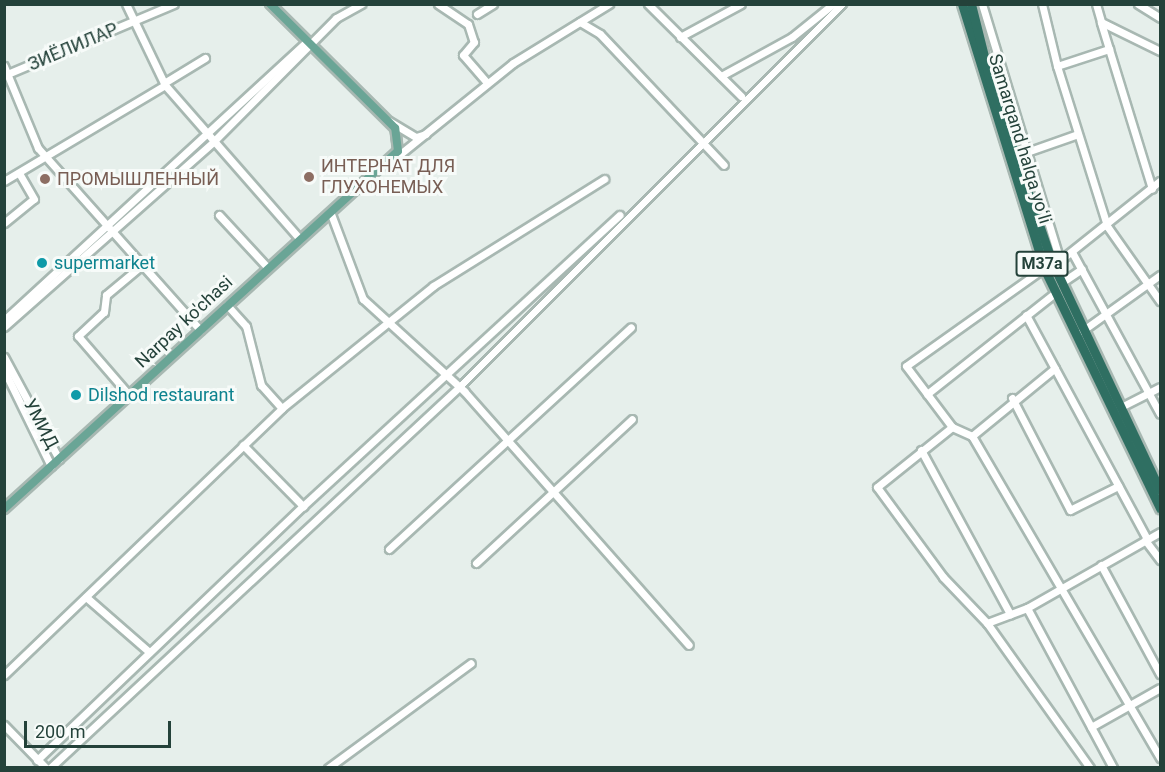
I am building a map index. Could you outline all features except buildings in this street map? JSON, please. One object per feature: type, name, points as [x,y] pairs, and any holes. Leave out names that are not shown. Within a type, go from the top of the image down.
[{"type":"highway","name":"Samarqand halqa yoʻli","points":[[962,4],[1076,327],[1161,508]]},
{"type":"highway","name":"Samarqand halqa yoʻli","points":[[971,4],[1016,156],[1052,264],[1055,293],[1076,327],[1161,490]]},
{"type":"main road","points":[[270,4],[389,121]]},
{"type":"main road","name":"Narpay ko'chasi","points":[[4,509],[227,304],[389,163],[399,143],[389,121]]},
{"type":"street","points":[[126,4],[165,84],[300,239]]},
{"type":"street","name":"ЗИЁЛИЛАР","points":[[6,75],[174,4]]},
{"type":"street","points":[[4,327],[212,138],[336,18],[361,4]]},
{"type":"street","points":[[438,4],[468,24],[474,42],[463,55],[487,82]]},
{"type":"street","points":[[477,14],[493,4]]},
{"type":"street","points":[[588,4],[593,14]]},
{"type":"street","name":"Narpay ko'chasi","points":[[389,163],[431,131],[487,82],[609,4]]},
{"type":"street","points":[[648,4],[741,96]]},
{"type":"street","points":[[680,37],[741,4]]},
{"type":"street","points":[[721,76],[792,37],[833,4]]},
{"type":"street","points":[[4,725],[48,768],[458,388],[705,145],[842,4]]},
{"type":"street","points":[[982,4],[1026,153],[1052,264]]},
{"type":"street","points":[[1042,4],[1057,66],[1107,226],[1161,302]]},
{"type":"street","points":[[1096,4],[1152,189]]},
{"type":"street","points":[[1138,4],[1161,18]]},
{"type":"street","points":[[580,22],[600,34],[724,165]]},
{"type":"street","points":[[1101,22],[1161,51]]},
{"type":"street","points":[[1057,66],[1109,49]]},
{"type":"street","points":[[4,181],[205,58]]},
{"type":"street","points":[[4,66],[6,75],[45,157],[200,330]]},
{"type":"street","points":[[389,121],[416,136],[431,131]]},
{"type":"street","points":[[1016,156],[1078,134]]},
{"type":"street","points":[[4,223],[34,199],[19,173]]},
{"type":"street","points":[[4,675],[282,408],[450,274],[604,179]]},
{"type":"street","points":[[1161,181],[1072,252],[906,366],[952,427],[972,436],[1057,589],[1131,703],[1161,758]]},
{"type":"street","points":[[332,214],[357,289],[388,323],[458,388],[506,439],[689,645]]},
{"type":"street","points":[[219,215],[268,268]]},
{"type":"street","points":[[38,760],[303,506],[620,215]]},
{"type":"street","points":[[4,320],[111,230]]},
{"type":"street","points":[[1072,252],[1161,414]]},
{"type":"street","points":[[129,395],[78,336],[104,312],[106,295],[142,265]]},
{"type":"street","points":[[1061,283],[1082,269]]},
{"type":"street","points":[[1076,327],[1107,314],[1150,286],[1161,275]]},
{"type":"street","points":[[927,394],[1055,293]]},
{"type":"street","points":[[227,304],[246,326],[261,385],[282,408]]},
{"type":"street","points":[[1026,315],[1146,539],[1161,560]]},
{"type":"street","points":[[389,549],[506,439],[631,327]]},
{"type":"street","name":"УМИД","points":[[4,357],[59,459]]},
{"type":"street","points":[[972,436],[1012,398],[1055,368]]},
{"type":"street","name":"УМИД","points":[[4,370],[51,466]]},
{"type":"street","points":[[1119,408],[1161,387]]},
{"type":"street","points":[[1012,398],[1070,510],[1119,486]]},
{"type":"street","points":[[476,563],[632,419]]},
{"type":"street","points":[[952,427],[877,487],[943,577],[987,623],[1090,768]]},
{"type":"street","points":[[243,445],[303,506]]},
{"type":"street","points":[[921,450],[1011,614]]},
{"type":"street","points":[[987,623],[1027,608],[1161,532]]},
{"type":"street","points":[[1101,565],[1161,674]]},
{"type":"street","points":[[86,597],[149,652]]},
{"type":"street","points":[[1027,608],[1113,768]]},
{"type":"street","points":[[328,768],[471,663]]},
{"type":"street","points":[[1090,727],[1161,688]]},
{"type":"place","name":"ИНТЕРНАТ ДЛЯ ГЛУХОНЕМЫХ","points":[[309,177]]},
{"type":"place","name":"ПРОМЫШЛЕННЫЙ","points":[[45,179]]},
{"type":"place","name":"supermarket","points":[[42,263]]},
{"type":"place","name":"Dilshod restaurant","points":[[76,395]]}]
